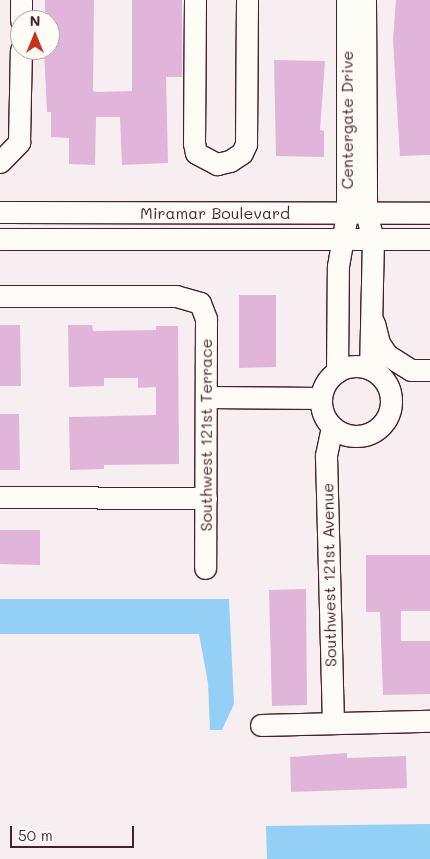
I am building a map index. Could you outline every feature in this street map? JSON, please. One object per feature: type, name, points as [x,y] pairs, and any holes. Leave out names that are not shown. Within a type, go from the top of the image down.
[{"type":"street","points":[[195,0],[194,143],[196,153],[217,164],[230,161],[242,153],[246,144],[247,0]]},
{"type":"street","name":"Centergate Drive","points":[[347,0],[356,26],[356,213]]},
{"type":"street","name":"Centergate Drive","points":[[356,26],[365,0]]},
{"type":"street","points":[[0,162],[19,142],[21,60]]},
{"type":"street","name":"Miramar Boulevard","points":[[0,212],[430,213]]},
{"type":"street","points":[[337,372],[338,266],[343,238],[356,213],[373,239],[370,369]]},
{"type":"street","name":"Miramar Boulevard","points":[[0,238],[430,239]]},
{"type":"street","name":"Southwest 121st Terrace","points":[[0,296],[176,296],[200,303],[206,319],[205,568]]},
{"type":"street","points":[[372,313],[379,343],[387,355],[420,370]]},
{"type":"street","points":[[359,366],[370,369],[387,384],[391,405],[388,416],[378,428],[363,436],[352,436],[332,427],[325,418],[321,398],[323,388],[337,372],[359,366]]},
{"type":"street","points":[[387,384],[420,370]]},
{"type":"street","points":[[207,397],[321,398]]},
{"type":"street","name":"Southwest 121st Avenue","points":[[332,427],[326,456],[332,723]]},
{"type":"street","points":[[0,497],[206,498]]},
{"type":"street","points":[[261,725],[430,720]]},
{"type":"water","points":[[0,599],[229,599],[234,704],[222,730],[210,730],[208,683],[199,634],[0,634]]},
{"type":"water","points":[[430,824],[430,859],[267,859],[266,826]]},
{"type":"building","points":[[45,0],[94,0],[93,91],[132,91],[132,0],[182,0],[182,77],[166,77],[168,163],[122,165],[120,117],[96,117],[95,165],[69,164],[69,138],[51,137],[51,112],[47,112],[44,60],[60,60],[60,10],[45,10]]},
{"type":"building","points":[[396,0],[430,0],[430,155],[400,156],[393,40]]},
{"type":"building","points":[[274,60],[325,61],[320,130],[324,131],[324,157],[276,156]]},
{"type":"building","points":[[239,295],[276,295],[276,367],[239,368]]},
{"type":"building","points":[[0,325],[20,325],[21,386],[0,386]]},
{"type":"building","points":[[68,325],[92,325],[93,331],[156,330],[156,326],[178,326],[179,464],[104,465],[104,469],[70,470],[69,417],[156,415],[156,387],[138,388],[138,378],[104,378],[104,386],[69,387]]},
{"type":"building","points":[[0,414],[19,414],[20,470],[0,470]]},
{"type":"building","points":[[0,530],[40,530],[40,565],[0,564]]},
{"type":"building","points":[[366,555],[430,555],[430,611],[401,611],[401,641],[430,641],[430,694],[383,695],[380,612],[366,612]]},
{"type":"building","points":[[306,589],[307,705],[272,706],[269,590]]},
{"type":"building","points":[[347,753],[347,758],[406,756],[407,788],[291,792],[290,757]]}]
